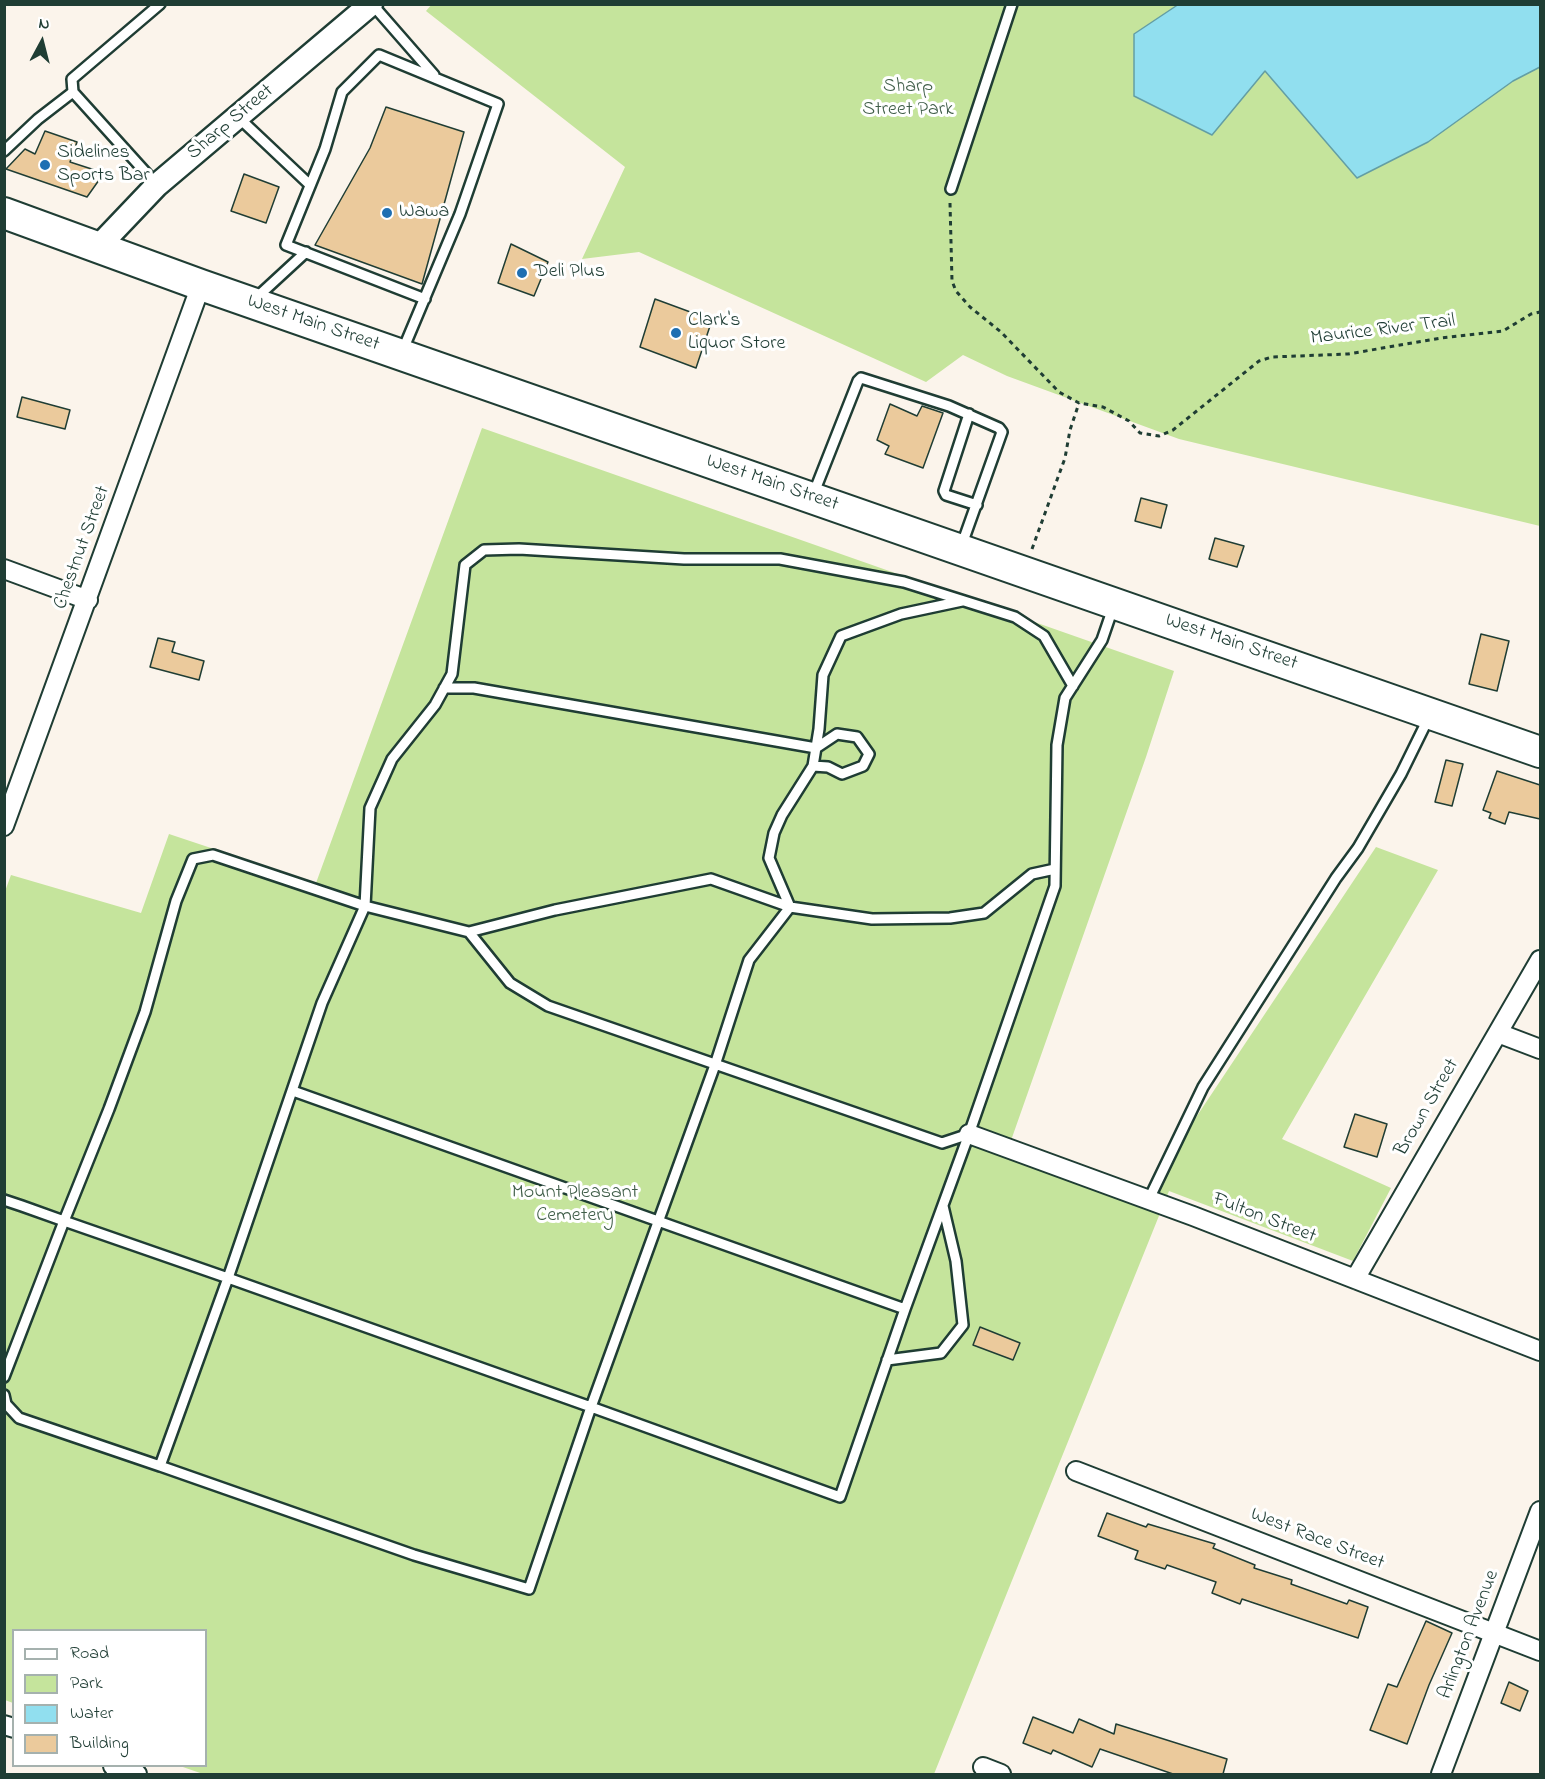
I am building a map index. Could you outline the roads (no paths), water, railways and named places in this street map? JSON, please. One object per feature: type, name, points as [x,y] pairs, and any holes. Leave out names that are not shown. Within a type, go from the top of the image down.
[{"type":"highway","name":"West Main Street","points":[[4,213],[201,285],[1540,752]]},
{"type":"street","name":"Sharp Street","points":[[98,247],[157,185],[372,4]]},
{"type":"street","name":"Chestnut Street","points":[[4,826],[201,285]]},
{"type":"street","points":[[4,569],[88,600]]},
{"type":"street","name":"Brown Street","points":[[1355,1279],[1540,960]]},
{"type":"street","points":[[1498,1033],[1540,1049]]},
{"type":"street","name":"Fulton Street","points":[[969,1134],[1149,1199],[1540,1351]]},
{"type":"street","name":"West Race Street","points":[[1077,1471],[1540,1651]]},
{"type":"street","name":"Arlington Avenue","points":[[1441,1774],[1540,1511]]},
{"type":"street","points":[[116,1767],[137,1774]]},
{"type":"street","points":[[982,1767],[1001,1774]]},
{"type":"lane","points":[[157,185],[73,92],[72,79],[160,4]]},
{"type":"lane","points":[[372,4],[436,77]]},
{"type":"lane","points":[[951,189],[1012,4]]},
{"type":"lane","points":[[401,354],[425,299],[460,214],[498,104],[380,55],[342,92],[324,149],[286,245],[425,299]]},
{"type":"lane","points":[[4,151],[73,92]]},
{"type":"lane","points":[[238,117],[310,185]]},
{"type":"lane","points":[[251,302],[306,252]]},
{"type":"lane","points":[[812,498],[861,378],[949,406],[999,428],[1001,436],[961,549]]},
{"type":"lane","points":[[969,414],[944,491],[946,495],[977,505]]},
{"type":"lane","points":[[160,1466],[228,1278],[322,1003],[365,906],[370,808],[392,759],[435,705],[452,674],[461,616],[465,565],[484,550],[519,549],[684,559],[780,559],[904,582],[1015,617],[1044,636],[1073,686]]},
{"type":"lane","points":[[790,907],[769,858],[774,833],[782,814],[813,765],[823,675],[841,636],[901,614],[966,600]]},
{"type":"lane","points":[[4,1200],[840,1497],[1055,885],[1057,745],[1065,698],[1102,640],[1115,603]]},
{"type":"lane","points":[[444,688],[474,688],[816,748],[837,734],[857,737],[869,754],[863,766],[842,774],[828,767],[813,765]]},
{"type":"lane","points":[[1149,1199],[1203,1087],[1336,878],[1358,849],[1401,774],[1431,713]]},
{"type":"lane","points":[[4,1377],[145,1012],[176,901],[193,859],[213,855],[365,906],[469,932],[555,910],[711,879],[790,907],[872,919],[950,918],[984,913],[1032,874],[1055,868]]},
{"type":"lane","points":[[4,1395],[6,1404],[19,1418],[414,1555],[529,1589],[591,1407],[715,1065],[749,960],[790,907]]},
{"type":"lane","points":[[469,932],[510,983],[548,1006],[942,1143],[969,1134]]},
{"type":"lane","points":[[293,1091],[905,1309]]},
{"type":"lane","points":[[887,1360],[942,1353],[963,1325],[956,1261],[943,1205]]},
{"type":"water","points":[[1179,4],[1540,5],[1540,67],[1513,81],[1428,142],[1357,178],[1265,71],[1212,135],[1134,96],[1134,34]]},
{"type":"place","name":"Sidelines Sports Bar","points":[[45,165]]},
{"type":"place","name":"Wawa","points":[[387,213]]},
{"type":"place","name":"Deli Plus","points":[[522,273]]},
{"type":"place","name":"Clark's Liquor Store","points":[[676,333]]},
{"type":"park label","name":"Sharp Street Park","points":[[908,100]]},
{"type":"park label","name":"Mount Pleasant Cemetery","points":[[575,1206]]}]
